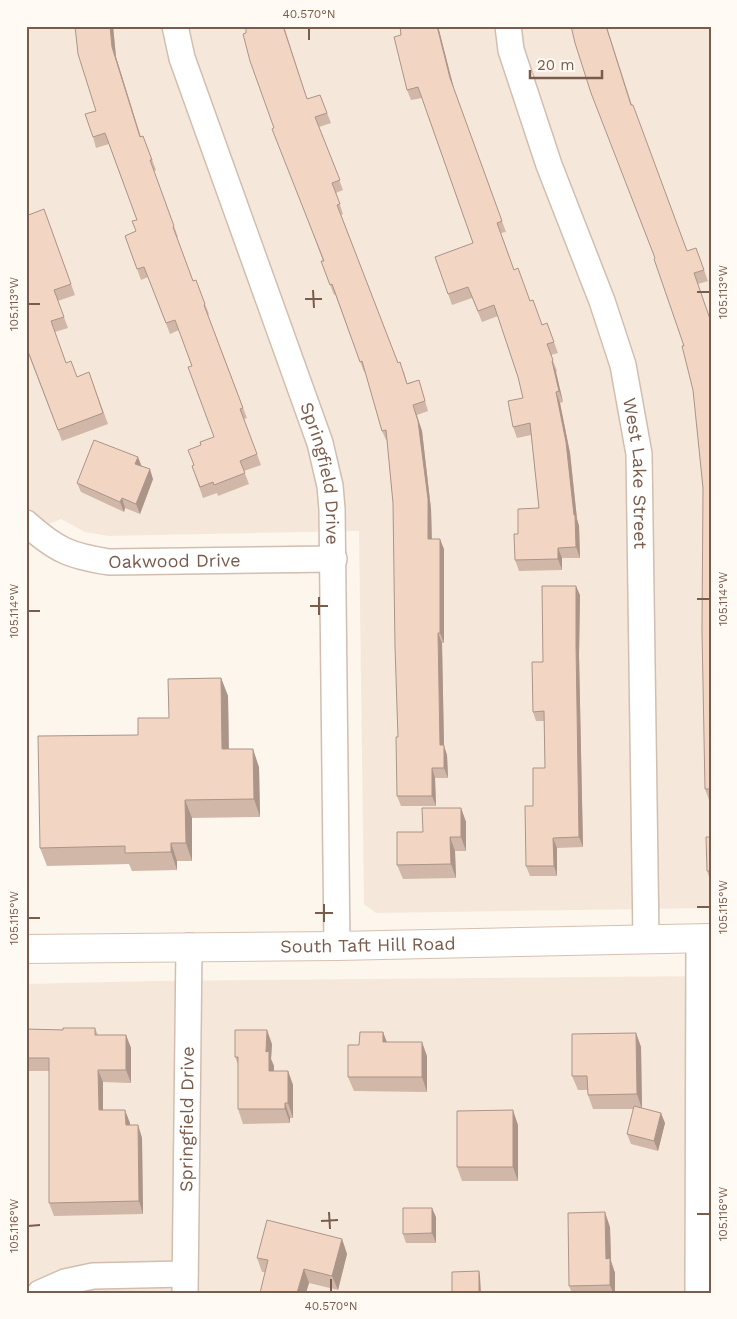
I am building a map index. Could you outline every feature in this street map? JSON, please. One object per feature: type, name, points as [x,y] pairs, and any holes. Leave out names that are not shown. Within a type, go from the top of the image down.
[{"type":"main road","name":"South Taft Hill Road","points":[[26,949],[337,946],[705,938]]},
{"type":"street","name":"Springfield Drive","points":[[175,26],[185,68],[320,444],[331,494],[334,559],[337,946]]},
{"type":"street","name":"West Lake Street","points":[[508,26],[512,50],[543,148],[602,301],[622,365],[639,454],[646,939]]},
{"type":"street","name":"Oakwood Drive","points":[[26,523],[59,549],[81,558],[109,562],[334,559]]},
{"type":"street","points":[[698,1293],[705,938]]},
{"type":"street","name":"Springfield Drive","points":[[185,1284],[189,946]]},
{"type":"street","points":[[40,1293],[65,1282],[93,1276],[185,1284]]},
{"type":"shaded area","points":[[26,26],[711,26],[711,908],[376,913],[364,904],[359,531],[109,536],[85,532],[61,519],[26,534]]},
{"type":"shaded area","points":[[711,976],[711,1293],[26,1293],[26,984],[153,981]]},
{"type":"building","points":[[75,26],[110,26],[112,47],[140,137],[143,136],[152,160],[150,160],[173,227],[193,281],[196,280],[205,304],[243,408],[240,409],[257,454],[240,461],[245,473],[214,485],[213,482],[200,487],[188,450],[201,445],[200,442],[214,437],[188,367],[192,366],[175,320],[166,323],[144,267],[137,269],[125,236],[136,231],[132,221],[137,220],[105,133],[93,137],[85,114],[96,111],[78,54]]},
{"type":"building","points":[[246,26],[283,26],[307,99],[320,95],[327,113],[315,117],[340,180],[332,183],[340,204],[337,205],[407,384],[419,380],[425,401],[413,405],[418,421],[428,499],[428,539],[440,539],[440,633],[438,633],[440,745],[444,745],[444,768],[432,768],[432,796],[397,796],[396,737],[398,737],[393,503],[386,430],[382,431],[362,361],[360,362],[332,284],[330,285],[321,261],[324,261],[272,129],[274,128],[250,61],[243,34],[246,33]]},
{"type":"building","points":[[400,26],[437,26],[450,78],[502,221],[497,223],[514,270],[518,268],[530,301],[533,300],[542,325],[547,323],[554,342],[547,344],[553,360],[559,391],[556,392],[566,442],[575,515],[576,547],[558,548],[558,559],[515,560],[514,534],[518,534],[518,509],[539,508],[530,423],[513,427],[508,401],[523,398],[494,305],[478,311],[468,287],[448,294],[435,257],[473,243],[418,87],[407,90],[394,37],[401,35]]},
{"type":"building","points":[[571,26],[606,26],[631,105],[633,105],[687,251],[696,248],[704,270],[694,273],[711,319],[711,871],[707,871],[706,837],[710,837],[710,789],[705,789],[702,631],[703,488],[693,390],[682,346],[684,346],[655,258],[591,93]]},
{"type":"building","points":[[44,209],[71,284],[54,290],[64,317],[51,321],[66,363],[71,361],[77,377],[89,372],[103,413],[58,430],[26,346],[26,216]]},
{"type":"building","points":[[94,440],[138,457],[135,464],[150,469],[136,504],[122,498],[120,502],[77,483]]},
{"type":"building","points":[[542,586],[576,586],[579,837],[553,838],[554,866],[526,866],[525,806],[533,806],[533,768],[545,768],[544,711],[533,712],[532,662],[543,662]]},
{"type":"building","points":[[221,678],[222,749],[253,749],[254,799],[185,800],[186,843],[171,843],[171,852],[125,853],[125,846],[40,848],[38,736],[138,735],[138,718],[169,718],[168,679]]},
{"type":"building","points":[[422,808],[461,808],[461,837],[450,837],[451,864],[397,865],[397,832],[423,832]]},
{"type":"building","points":[[63,1028],[95,1028],[95,1035],[126,1035],[126,1070],[98,1070],[99,1110],[125,1110],[126,1125],[138,1125],[139,1201],[49,1203],[49,1058],[26,1058],[26,1029],[63,1030]]},
{"type":"building","points":[[235,1030],[267,1030],[266,1052],[269,1051],[269,1071],[288,1071],[288,1103],[285,1103],[285,1109],[238,1109],[238,1057],[235,1057]]},
{"type":"building","points":[[360,1032],[383,1032],[383,1042],[422,1042],[422,1077],[348,1077],[348,1045],[359,1045]]},
{"type":"building","points":[[636,1033],[637,1094],[588,1095],[587,1076],[572,1076],[572,1034]]},
{"type":"building","points":[[634,1106],[661,1113],[654,1141],[627,1134]]},
{"type":"building","points":[[513,1110],[513,1167],[457,1167],[457,1111]]},
{"type":"building","points":[[403,1208],[432,1208],[432,1233],[403,1234]]},
{"type":"building","points":[[605,1212],[606,1259],[610,1258],[610,1285],[569,1286],[568,1213]]},
{"type":"building","points":[[267,1220],[342,1239],[332,1276],[304,1269],[297,1293],[260,1293],[268,1260],[257,1258]]},
{"type":"building","points":[[479,1271],[479,1292],[452,1293],[452,1272]]}]
